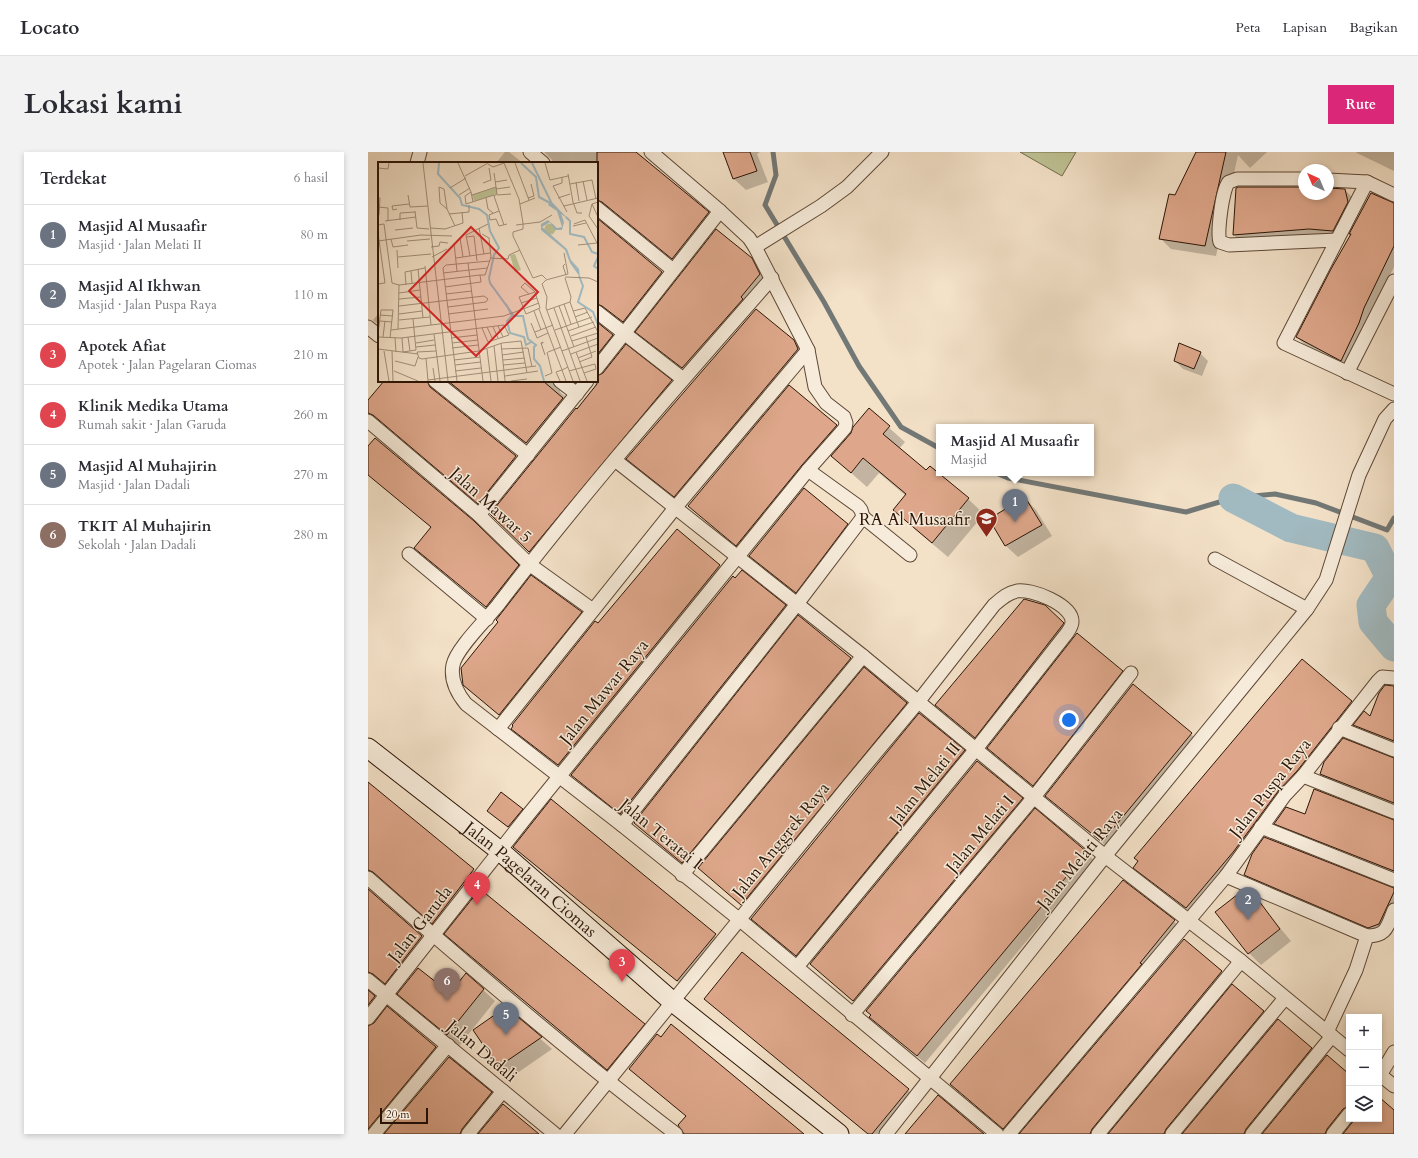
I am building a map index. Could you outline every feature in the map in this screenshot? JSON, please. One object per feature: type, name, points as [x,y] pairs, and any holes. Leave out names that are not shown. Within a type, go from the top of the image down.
[{"type":"main road","name":"Jalan Pagelaran Ciomas","points":[[368,748],[500,851],[673,1002],[839,1134]]},
{"type":"street","points":[[417,162],[420,152]]},
{"type":"street","points":[[530,152],[542,162]]},
{"type":"street","points":[[498,729],[675,508],[808,350],[772,278],[749,238],[651,152]]},
{"type":"street","points":[[755,247],[793,225],[847,187],[882,152]]},
{"type":"street","points":[[1298,179],[1237,180],[1229,182],[1225,189],[1218,234],[1220,242],[1229,245],[1338,240]]},
{"type":"street","points":[[1334,180],[1368,182],[1394,194]]},
{"type":"street","points":[[1368,182],[1284,343],[1394,394]]},
{"type":"street","points":[[598,209],[673,270]]},
{"type":"street","points":[[598,367],[720,211]]},
{"type":"street","name":"Jalan Teratai I","points":[[772,278],[683,379],[529,564],[487,619],[458,653],[453,665],[452,676],[459,696],[466,704],[622,825],[740,920],[852,1015],[930,1077],[997,1134]]},
{"type":"street","points":[[1347,373],[1394,281]]},
{"type":"street","points":[[598,313],[683,379]]},
{"type":"street","points":[[368,327],[378,335]]},
{"type":"street","name":"Jalan Mawar Raya","points":[[500,851],[737,557],[808,470],[845,428],[846,422],[844,417],[826,403],[815,388],[808,350]]},
{"type":"street","points":[[436,382],[528,455]]},
{"type":"street","points":[[561,382],[577,394]]},
{"type":"street","points":[[479,516],[586,382]]},
{"type":"street","name":"Jalan Melati Raya","points":[[886,1134],[1104,856],[1307,609],[1326,580],[1348,506],[1369,451],[1385,419],[1394,409]]},
{"type":"street","name":"Jalan Mawar 5","points":[[368,421],[479,516],[529,564],[594,610]]},
{"type":"street","points":[[615,460],[863,656],[1104,856],[1188,922],[1241,961],[1346,1048]]},
{"type":"street","points":[[808,470],[858,506],[863,517],[910,555]]},
{"type":"street","points":[[622,825],[797,604],[863,517]]},
{"type":"street","points":[[409,554],[487,619]]},
{"type":"street","points":[[1215,559],[1307,609]]},
{"type":"street","name":"Jalan Anggrek Raya","points":[[565,1134],[918,702],[972,631],[994,605],[1005,595],[1018,591],[1031,590],[1046,595],[1062,608],[1071,618]]},
{"type":"street","name":"Jalan Melati II","points":[[797,967],[976,749],[1067,633],[1072,623],[1071,618]]},
{"type":"street","points":[[682,874],[863,656]]},
{"type":"street","name":"Jalan Melati I","points":[[852,1015],[1034,797],[1131,673]]},
{"type":"street","name":"Jalan Puspa Raya","points":[[1009,1134],[1226,876],[1285,795],[1302,776],[1339,728],[1388,678]]},
{"type":"street","points":[[1339,728],[1394,750]]},
{"type":"street","points":[[1302,776],[1394,812]]},
{"type":"street","points":[[1261,827],[1394,880]]},
{"type":"street","name":"Jalan Garuda","points":[[368,1018],[500,851]]},
{"type":"street","points":[[1226,876],[1367,936],[1381,934],[1386,930],[1394,910]]},
{"type":"street","points":[[368,878],[434,936],[609,1082],[676,1134]]},
{"type":"street","points":[[1252,1134],[1329,1034],[1356,970],[1367,936]]},
{"type":"street","points":[[1098,1134],[1241,961]]},
{"type":"street","name":"Jalan Dadali","points":[[368,980],[555,1134]]},
{"type":"street","points":[[1172,1134],[1285,998]]},
{"type":"street","points":[[374,1134],[448,1045]]},
{"type":"street","points":[[1382,1073],[1394,1052]]},
{"type":"street","points":[[1382,1077],[1394,1086]]},
{"type":"street","points":[[468,1134],[503,1091]]},
{"type":"street","points":[[1333,1134],[1346,1118]]},
{"type":"green space","points":[[1020,152],[1076,152],[1062,176]]},
{"type":"building","points":[[597,152],[636,152],[709,212],[672,259],[602,202],[598,200]]},
{"type":"building","points":[[723,152],[750,152],[757,171],[733,179]]},
{"type":"building","points":[[1196,152],[1226,152],[1205,246],[1159,239],[1169,194],[1175,195]]},
{"type":"building","points":[[1298,187],[1298,200],[1334,200],[1334,188],[1345,189],[1348,202],[1333,231],[1309,229],[1233,235],[1236,188]]},
{"type":"building","points":[[1371,193],[1394,203],[1394,246],[1364,308],[1359,323],[1341,361],[1296,337],[1351,234],[1349,234]]},
{"type":"building","points":[[598,219],[662,272],[623,322],[598,304]]},
{"type":"building","points":[[716,229],[752,258],[760,274],[741,297],[743,299],[682,368],[635,332]]},
{"type":"building","points":[[756,309],[794,340],[798,349],[674,497],[626,459]]},
{"type":"building","points":[[598,323],[613,335],[598,354]]},
{"type":"building","points":[[1179,343],[1201,352],[1194,369],[1174,361]]},
{"type":"building","points":[[626,344],[672,380],[529,552],[490,514],[597,384],[598,376],[603,373]]},
{"type":"building","points":[[383,382],[428,382],[430,387],[516,456],[478,504],[373,415],[368,413],[368,400]]},
{"type":"building","points":[[449,382],[544,382],[563,398],[526,443]]},
{"type":"building","points":[[789,385],[837,425],[802,465],[736,546],[688,506]]},
{"type":"building","points":[[869,408],[890,426],[883,434],[926,470],[930,466],[936,471],[936,476],[942,476],[969,498],[932,543],[893,510],[906,494],[863,458],[851,473],[831,456],[851,433],[853,427]]},
{"type":"building","points":[[375,438],[474,521],[519,565],[486,607],[414,548],[431,527],[368,475],[368,446]]},
{"type":"building","points":[[804,488],[848,524],[796,593],[749,556]]},
{"type":"building","points":[[1025,497],[1042,525],[1005,546],[989,519]]},
{"type":"building","points":[[677,529],[720,565],[558,765],[511,729],[513,726],[512,725],[595,621],[598,623]]},
{"type":"building","points":[[742,570],[786,605],[620,814],[571,775],[733,576],[735,578]]},
{"type":"building","points":[[531,575],[582,612],[499,715],[463,685],[461,668],[498,622],[496,620]]},
{"type":"building","points":[[1024,599],[1045,605],[1064,623],[975,738],[935,705]]},
{"type":"building","points":[[798,615],[851,658],[682,863],[634,823]]},
{"type":"building","points":[[1077,633],[1123,671],[1033,786],[987,748]]},
{"type":"building","points":[[1302,659],[1352,701],[1297,771],[1279,790],[1234,851],[1186,908],[1133,868],[1138,861],[1134,858]]},
{"type":"building","points":[[864,667],[907,703],[741,905],[698,868]]},
{"type":"building","points":[[1133,684],[1192,733],[1102,842],[1045,796]]},
{"type":"building","points":[[1385,685],[1394,686],[1394,741],[1353,725],[1364,711],[1370,716],[1379,693]]},
{"type":"building","points":[[919,713],[965,750],[796,956],[751,919]]},
{"type":"building","points":[[1343,738],[1394,758],[1394,803],[1320,774],[1324,762]]},
{"type":"building","points":[[977,761],[1023,798],[853,1001],[810,964]]},
{"type":"building","points":[[368,782],[474,869],[432,924],[373,872],[368,870]]},
{"type":"building","points":[[1314,789],[1394,820],[1394,871],[1274,824],[1286,807],[1305,814]]},
{"type":"building","points":[[501,792],[523,809],[508,827],[487,811]]},
{"type":"building","points":[[551,799],[716,934],[677,981],[513,847]]},
{"type":"building","points":[[1035,808],[1087,852],[917,1056],[869,1017],[871,1015],[866,1011]]},
{"type":"building","points":[[1264,837],[1394,888],[1394,892],[1379,924],[1368,928],[1244,875],[1252,854]]},
{"type":"building","points":[[1123,880],[1175,920],[1140,963],[1142,964],[1003,1129],[950,1084]]},
{"type":"building","points":[[368,889],[422,936],[385,984],[373,974],[368,972]]},
{"type":"building","points":[[480,889],[645,1024],[607,1070],[444,934]]},
{"type":"building","points":[[1242,891],[1256,897],[1280,929],[1248,954],[1215,912]]},
{"type":"building","points":[[1184,939],[1222,971],[1092,1129],[1090,1134],[1019,1134]]},
{"type":"building","points":[[742,952],[909,1089],[872,1134],[868,1134],[704,999]]},
{"type":"building","points":[[418,968],[450,993],[466,973],[484,989],[447,1035],[397,994]]},
{"type":"building","points":[[1232,984],[1264,1011],[1166,1129],[1164,1134],[1108,1134]]},
{"type":"building","points":[[368,990],[375,996],[368,1005]]},
{"type":"building","points":[[387,1006],[436,1047],[368,1129],[368,1026],[374,1023]]},
{"type":"building","points":[[506,1007],[542,1037],[498,1067],[473,1030]]},
{"type":"building","points":[[1278,1019],[1312,1048],[1246,1129],[1244,1134],[1182,1134]]},
{"type":"building","points":[[671,1024],[804,1134],[684,1134],[678,1125],[686,1116],[629,1069],[657,1034],[661,1037]]},
{"type":"building","points":[[1327,1055],[1346,1071],[1346,1108],[1343,1109],[1327,1129],[1325,1134],[1262,1134]]},
{"type":"building","points":[[449,1057],[492,1092],[462,1129],[460,1134],[384,1134]]},
{"type":"building","points":[[938,1095],[984,1134],[905,1134]]},
{"type":"building","points":[[1382,1100],[1394,1110],[1394,1134],[1343,1134],[1353,1122],[1382,1122]]},
{"type":"building","points":[[503,1104],[539,1134],[478,1134]]},
{"type":"waterway","points":[[773,152],[776,175],[765,205],[824,302],[859,366],[901,427],[936,446]]},
{"type":"waterway","points":[[1003,476],[1186,512],[1233,498],[1275,494],[1316,503],[1387,530],[1394,518]]},
{"type":"waterway","points":[[1233,498],[1291,528],[1375,548],[1390,577],[1371,605],[1373,622],[1394,647]]},
{"type":"place","name":"Masjid Al Musaafir","points":[[1015,522]]},
{"type":"place","name":"RA Al Musaafir","points":[[986,538]]},
{"type":"place","name":"Klinik Medika Utama","points":[[477,905]]},
{"type":"place","name":"Masjid Al Ikhwan","points":[[1248,920]]},
{"type":"place","name":"Apotek Afiat","points":[[622,982]]},
{"type":"place","name":"TKIT Al Muhajirin","points":[[447,1001]]},
{"type":"place","name":"Masjid Al Muhajirin","points":[[506,1035]]}]
